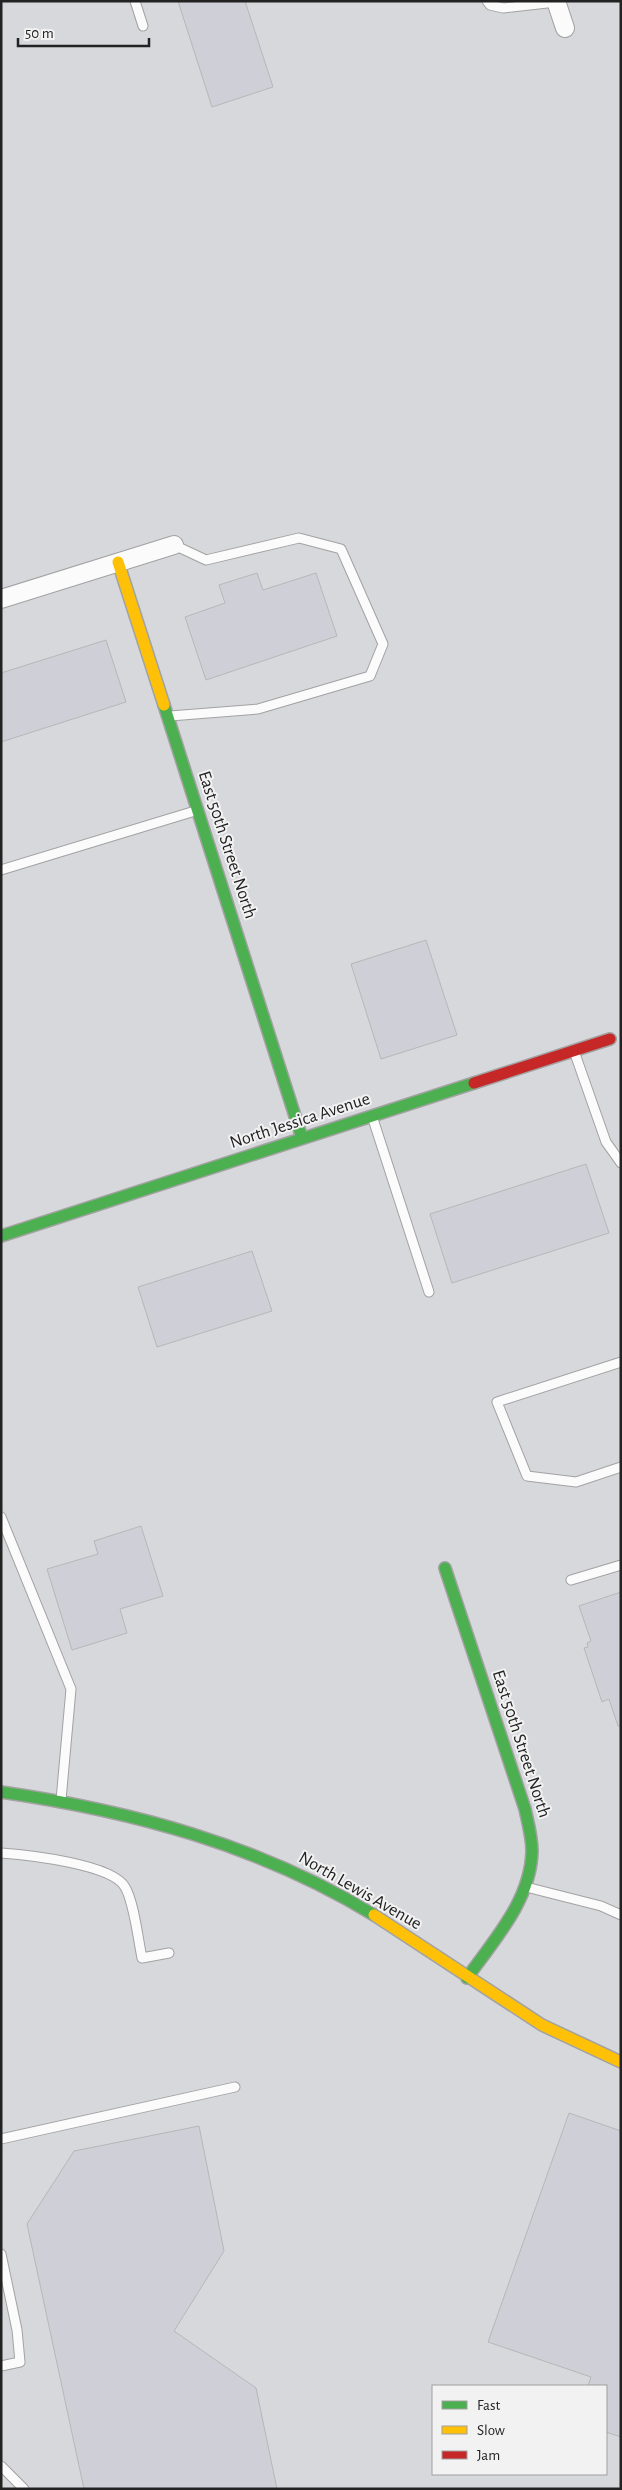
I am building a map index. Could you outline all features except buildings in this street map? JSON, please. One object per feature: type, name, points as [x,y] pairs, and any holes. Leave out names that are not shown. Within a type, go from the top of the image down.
[{"type":"street","points":[[556,1],[565,28]]},
{"type":"street","points":[[1,599],[174,545]]},
{"type":"street","name":"East 50th Street North","points":[[118,562],[302,1138]]},
{"type":"street","name":"North Jessica Avenue","points":[[1,1236],[610,1039]]},
{"type":"street","name":"East 50th Street North","points":[[445,1568],[525,1809],[532,1850],[526,1887],[517,1906],[467,1978]]},
{"type":"street","name":"North Lewis Avenue","points":[[1,1792],[61,1801],[168,1825],[286,1869],[354,1904],[543,2026],[621,2062]]},
{"type":"lane","points":[[135,1],[143,26]]},
{"type":"lane","points":[[487,1],[490,5],[503,8],[556,1]]},
{"type":"lane","points":[[167,716],[258,709],[370,676],[383,644],[341,549],[298,538],[206,560],[174,545]]},
{"type":"lane","points":[[1,870],[197,810]]},
{"type":"lane","points":[[574,1051],[606,1142],[621,1163]]},
{"type":"lane","points":[[372,1116],[429,1292]]},
{"type":"lane","points":[[621,1362],[497,1402],[527,1476],[576,1482],[621,1467]]},
{"type":"lane","points":[[1,1517],[71,1689],[61,1801]]},
{"type":"lane","points":[[571,1580],[621,1565]]},
{"type":"lane","points":[[1,1853],[90,1867],[115,1876],[125,1886],[142,1958],[169,1953]]},
{"type":"lane","points":[[526,1887],[601,1906],[621,1915]]},
{"type":"lane","points":[[1,2139],[235,2088]]},
{"type":"lane","points":[[1,2254],[17,2330],[20,2362],[1,2366]]},
{"type":"lane","points":[[1,2466],[24,2489]]},
{"type":"shaded area","points":[[1,1],[621,1],[621,2489],[1,2489]]},
{"type":"traffic: fast","points":[[164,705],[302,1138]]},
{"type":"traffic: fast","points":[[1,1236],[474,1083]]},
{"type":"traffic: fast","points":[[445,1568],[525,1809],[532,1846],[530,1869],[518,1903],[499,1934],[467,1978]]},
{"type":"traffic: fast","points":[[1,1792],[98,1809],[193,1834],[240,1850],[286,1869],[330,1890],[374,1915]]},
{"type":"traffic: slow","points":[[118,562],[164,705]]},
{"type":"traffic: slow","points":[[374,1915],[542,2025],[621,2062]]},
{"type":"traffic: jam","points":[[474,1083],[610,1039]]}]
